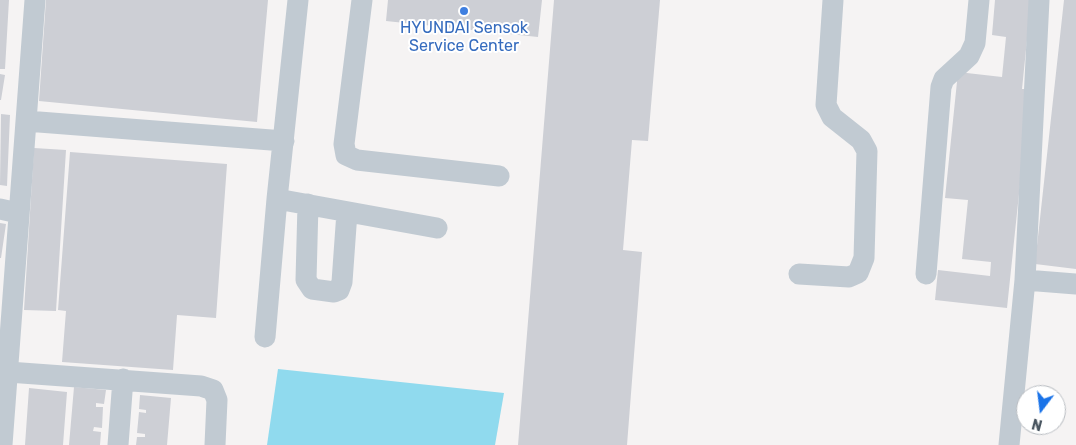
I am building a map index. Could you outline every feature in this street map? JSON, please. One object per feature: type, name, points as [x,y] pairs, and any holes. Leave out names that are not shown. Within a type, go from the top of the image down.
[{"type":"street","points":[[2,445],[8,372],[9,211],[26,121],[35,0]]},
{"type":"street","points":[[265,337],[277,199],[298,0]]},
{"type":"street","points":[[362,0],[344,144],[346,155],[357,160],[499,176]]},
{"type":"street","points":[[799,274],[849,277],[858,273],[864,258],[867,151],[861,140],[832,117],[826,105],[834,0]]},
{"type":"street","points":[[926,274],[941,87],[944,79],[969,56],[975,43],[979,0]]},
{"type":"street","points":[[1009,445],[1025,280],[1039,0]]},
{"type":"street","points":[[26,121],[284,141]]},
{"type":"street","points":[[277,199],[437,228]]},
{"type":"street","points":[[308,204],[306,280],[312,290],[334,292],[339,290],[342,282],[347,212]]},
{"type":"street","points":[[1025,280],[1076,284]]},
{"type":"street","points":[[8,372],[123,379],[201,386],[213,390],[217,400],[215,445]]},
{"type":"street","points":[[118,445],[123,379]]},
{"type":"water","points":[[278,369],[504,393],[495,445],[267,445]]},
{"type":"building","points":[[0,0],[9,0],[5,69],[0,69]]},
{"type":"building","points":[[46,0],[268,0],[257,122],[39,101]]},
{"type":"building","name":"HYUNDAI Sensok Service Center","points":[[388,0],[542,0],[538,37],[386,21]]},
{"type":"building","points":[[554,0],[660,0],[648,141],[632,140],[623,250],[642,252],[627,445],[518,445]]},
{"type":"building","points":[[995,0],[1031,0],[1022,89],[1030,89],[1007,308],[935,300],[938,270],[990,276],[991,262],[962,259],[968,200],[945,198],[958,72],[1002,77],[1006,37],[992,35]]},
{"type":"building","points":[[1064,0],[1076,0],[1076,269],[1035,264]]},
{"type":"building","points":[[0,74],[5,75],[1,100],[0,100]]},
{"type":"building","points":[[1,114],[10,115],[7,186],[0,185]]},
{"type":"building","points":[[34,148],[66,150],[56,311],[24,310]]},
{"type":"building","points":[[70,152],[227,164],[216,318],[177,315],[173,370],[62,362],[66,311],[58,310]]},
{"type":"building","points":[[0,223],[6,224],[1,258],[0,258]]},
{"type":"building","points":[[74,387],[106,390],[104,404],[96,403],[96,407],[103,407],[102,428],[94,427],[93,431],[101,432],[100,445],[69,445]]},
{"type":"building","points":[[29,388],[67,392],[63,445],[25,445]]},
{"type":"building","points":[[140,395],[171,398],[167,445],[136,445],[137,437],[145,437],[145,434],[137,433],[139,412],[146,413],[146,410],[139,409]]},
{"type":"place","name":"HYUNDAI Sensok Service Center","points":[[464,11]]}]
